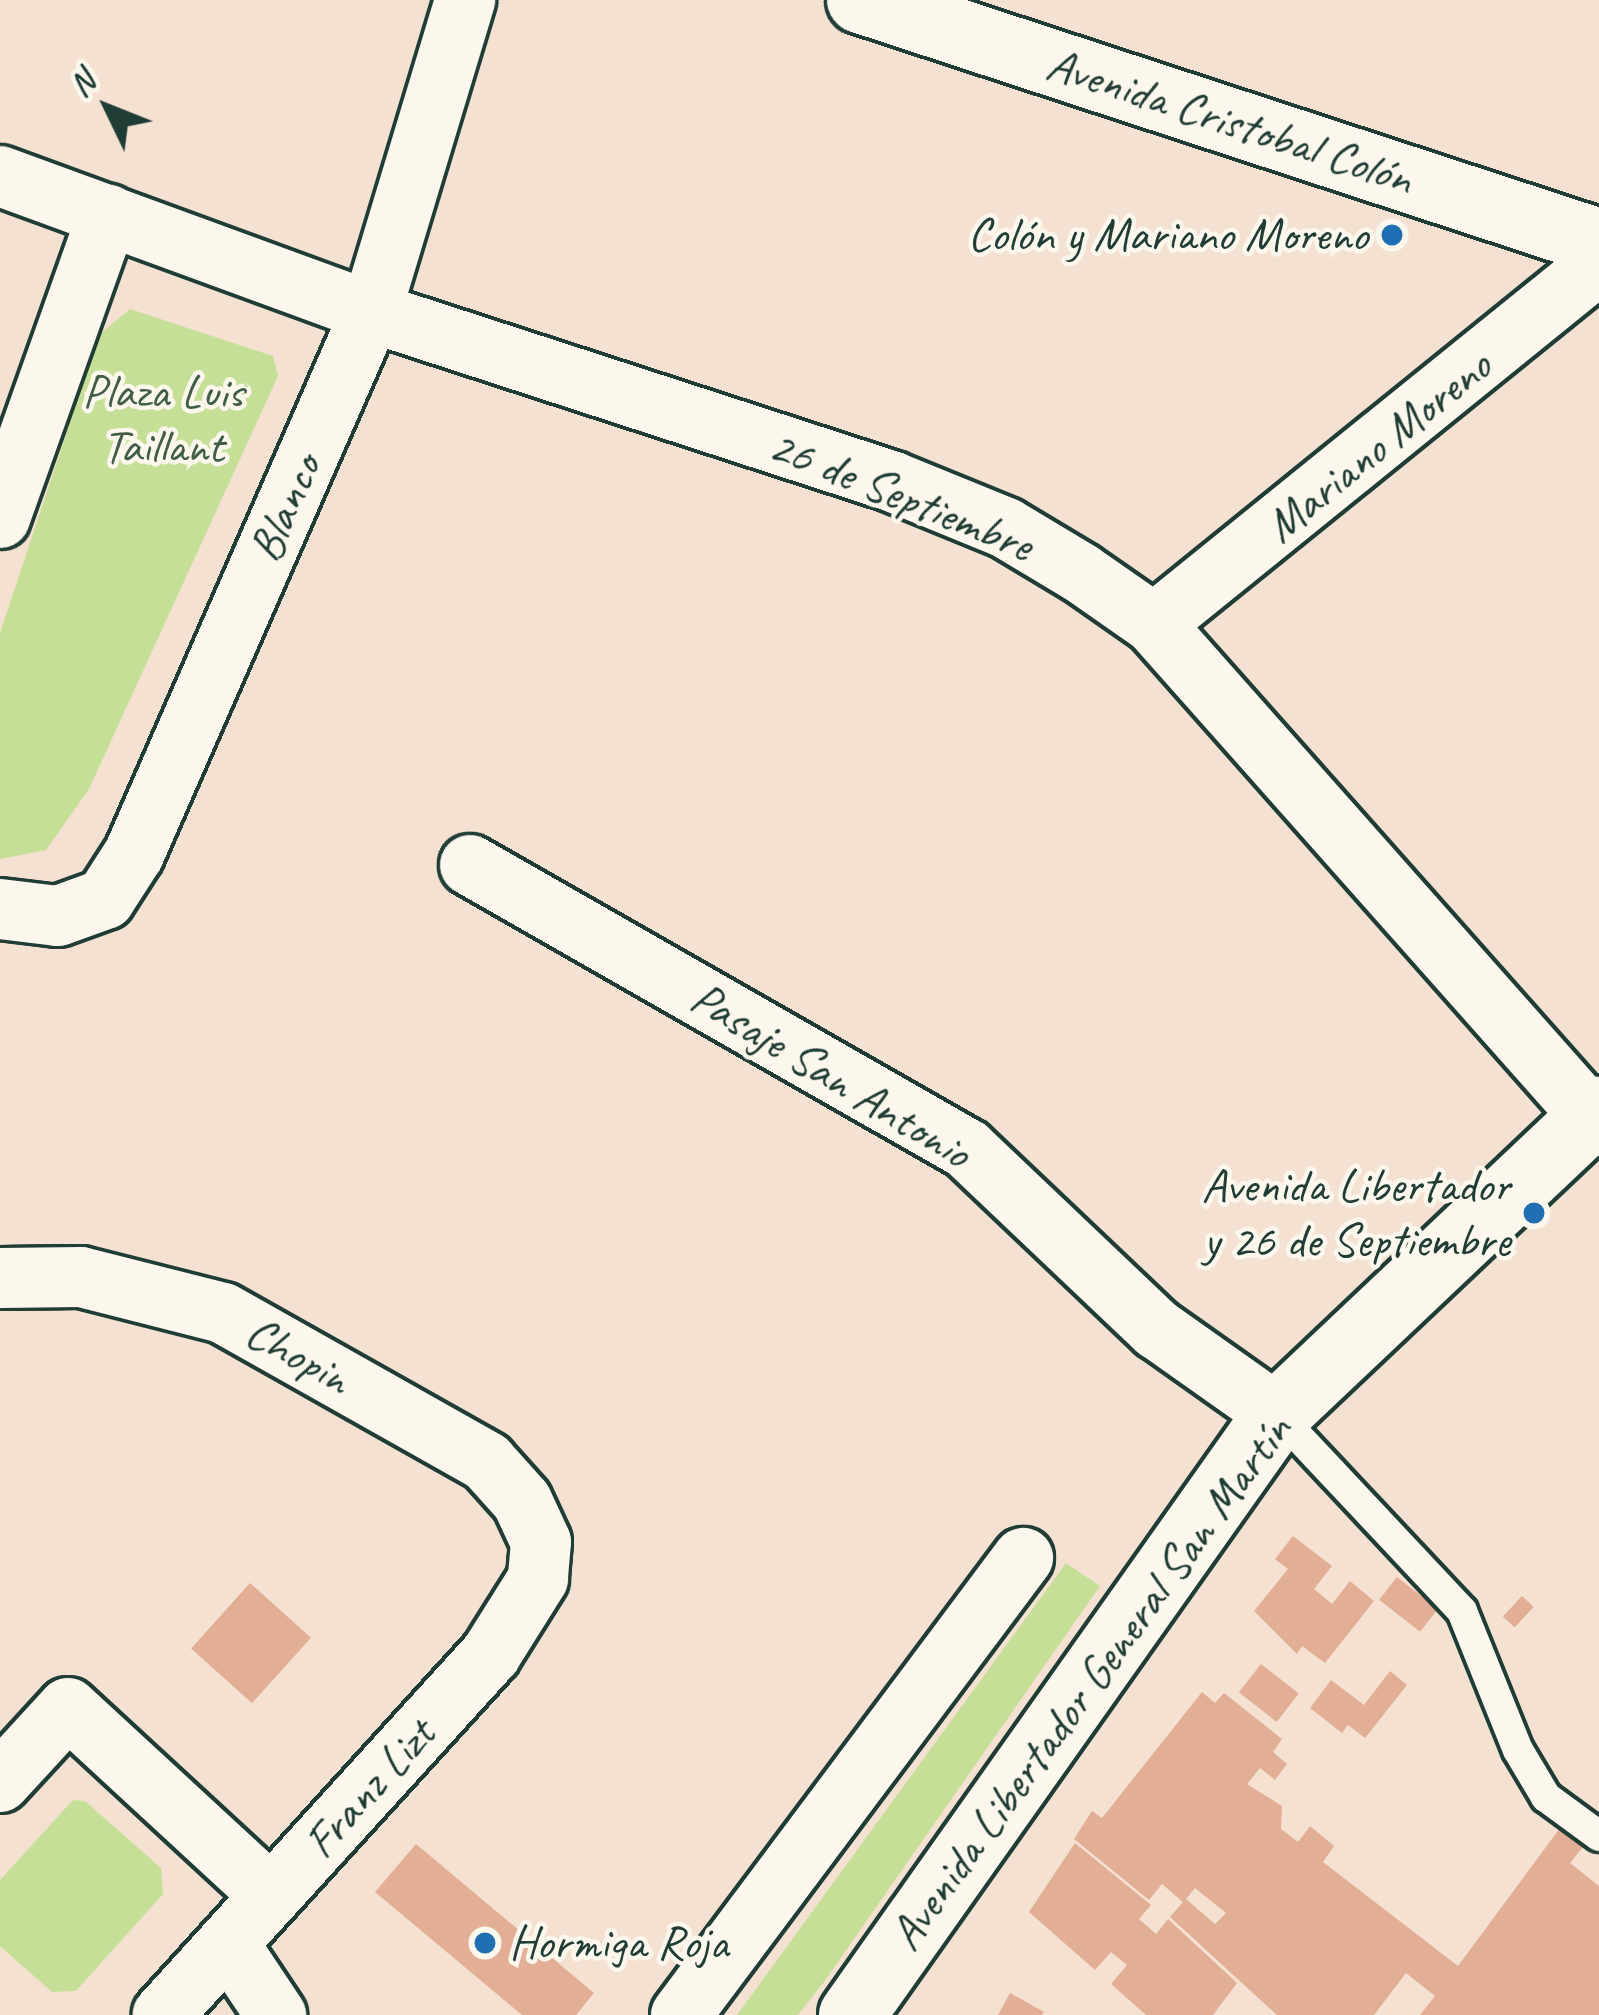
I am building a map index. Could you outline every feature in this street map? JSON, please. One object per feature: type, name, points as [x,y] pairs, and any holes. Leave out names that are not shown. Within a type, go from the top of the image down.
[{"type":"main road","name":"Avenida Cristobal Colón","points":[[860,0],[1599,242]]},
{"type":"main road","name":"Avenida Libertador General San Martín","points":[[852,2015],[1277,1414],[1596,1118]]},
{"type":"street","name":"Blanco","points":[[0,909],[58,916],[105,899],[134,854],[371,312],[465,0]]},
{"type":"street","name":"26 de Septiembre","points":[[0,176],[371,312],[891,481],[1006,528],[1154,624],[1596,1118]]},
{"type":"street","points":[[0,518],[108,215]]},
{"type":"street","name":"Mariano Moreno","points":[[1154,624],[1599,264]]},
{"type":"street","name":"Pasaje San Antonio","points":[[470,865],[967,1149],[1157,1329],[1277,1414]]},
{"type":"street","name":"Chopin","points":[[0,1278],[81,1277],[223,1313],[487,1462],[522,1502],[541,1542]]},
{"type":"street","name":"Franz Lizt","points":[[162,2015],[491,1654],[538,1579],[541,1542]]},
{"type":"street","points":[[682,2015],[1023,1558]]},
{"type":"street","points":[[0,1782],[68,1708],[271,1895]]},
{"type":"street","points":[[228,1943],[276,2015]]},
{"type":"lane","points":[[1277,1414],[1462,1611],[1537,1781],[1599,1836]]},
{"type":"green space","name":"Plaza Luis Taillant","points":[[130,309],[273,356],[278,376],[89,789],[46,850],[0,859],[0,633],[99,335]]},
{"type":"green space","points":[[1066,1563],[1100,1586],[824,1982],[798,2015],[737,2015]]},
{"type":"green space","points":[[73,1800],[85,1801],[161,1868],[163,1894],[76,1991],[52,1992],[0,1946],[0,1880]]},
{"type":"building","points":[[1293,1536],[1332,1566],[1314,1589],[1332,1604],[1350,1581],[1374,1601],[1325,1663],[1302,1646],[1297,1654],[1254,1611],[1288,1569],[1275,1559]]},
{"type":"building","points":[[1397,1577],[1438,1609],[1420,1632],[1379,1600]]},
{"type":"building","points":[[250,1583],[311,1638],[252,1703],[191,1648]]},
{"type":"building","points":[[1522,1596],[1534,1607],[1515,1627],[1503,1616]]},
{"type":"building","points":[[1261,1664],[1299,1694],[1277,1722],[1239,1692]]},
{"type":"building","points":[[1390,1671],[1407,1685],[1365,1738],[1348,1725],[1342,1733],[1310,1708],[1331,1680],[1364,1705]]},
{"type":"building","points":[[1202,1692],[1215,1703],[1224,1693],[1282,1739],[1273,1752],[1287,1764],[1275,1780],[1260,1768],[1247,1784],[1282,1806],[1281,1829],[1298,1842],[1310,1826],[1334,1846],[1323,1862],[1458,1966],[1560,1828],[1583,1847],[1570,1863],[1599,1886],[1599,2015],[1420,2015],[1435,1996],[1406,1973],[1374,2015],[1277,2015],[1170,1917],[1183,1902],[1162,1884],[1149,1900],[1074,1839],[1092,1811],[1102,1818]],"holes":[[[1195,1888],[1226,1913],[1215,1924],[1186,1899]]]},
{"type":"building","points":[[1075,1843],[1151,1905],[1139,1919],[1156,1934],[1168,1919],[1237,1983],[1213,2015],[1146,2015],[1111,1984],[1127,1965],[1111,1952],[1095,1970],[1029,1912]]},
{"type":"building","name":"Hormiga Roja","points":[[416,1844],[594,1993],[576,2015],[522,2015],[375,1892]]},
{"type":"building","points":[[1010,1993],[1044,2012],[998,2015]]},
{"type":"place","name":"Colón y Mariano Moreno","points":[[1392,235]]},
{"type":"place","name":"Avenida Libertador y 26 de Septiembre","points":[[1534,1213]]},
{"type":"place","name":"Hormiga Roja","points":[[485,1943]]}]
